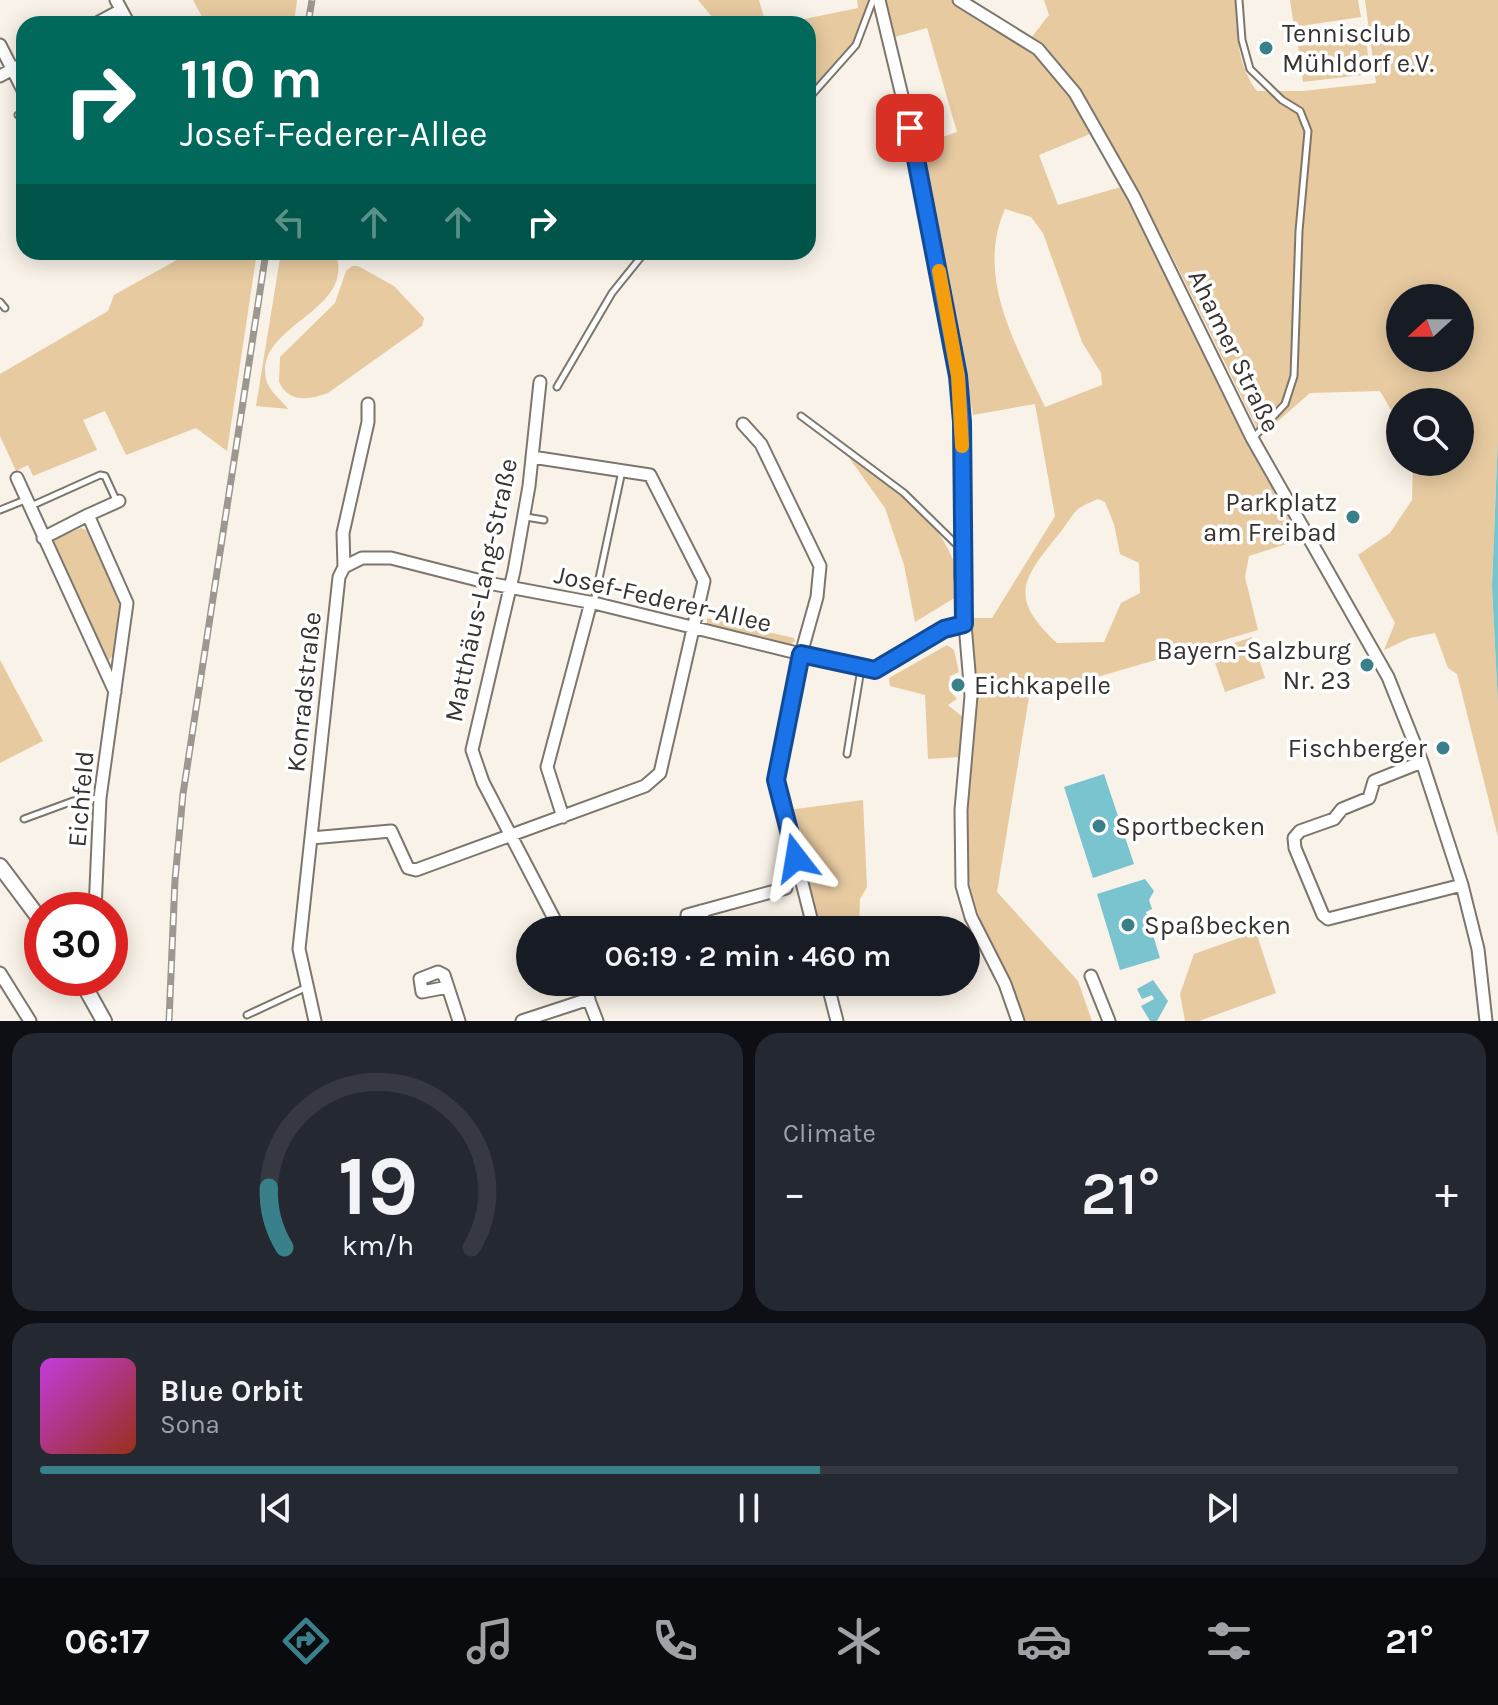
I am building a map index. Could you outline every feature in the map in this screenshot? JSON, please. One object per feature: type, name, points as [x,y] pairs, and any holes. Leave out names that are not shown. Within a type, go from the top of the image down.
[{"type":"street","points":[[876,0],[916,154],[958,376],[962,422],[964,624],[971,696],[961,810],[962,886],[971,917],[1005,984],[1018,1021]]},
{"type":"street","name":"Ahamer Straße","points":[[959,0],[973,5],[1038,49],[1075,93],[1134,197],[1252,438],[1377,657],[1402,708],[1462,885],[1478,949],[1486,1021]]},
{"type":"street","points":[[0,45],[16,77]]},
{"type":"street","points":[[0,76],[16,68]]},
{"type":"street","name":"Matthäus-Lang-Straße","points":[[540,382],[523,517],[472,750],[483,782],[553,916]]},
{"type":"street","name":"Konradstraße","points":[[315,1021],[299,949],[339,577],[344,567],[343,533],[368,422],[368,404]]},
{"type":"street","points":[[743,424],[761,444],[820,566],[817,597],[801,654],[776,780],[810,916]]},
{"type":"street","points":[[311,838],[391,831],[395,833],[408,868],[416,870],[645,786],[660,773],[695,627],[703,576],[650,475],[532,457]]},
{"type":"street","points":[[17,478],[115,692]]},
{"type":"street","points":[[43,538],[118,502]]},
{"type":"street","name":"Eichfeld","points":[[88,515],[127,603],[100,798],[96,892]]},
{"type":"street","name":"Josef-Federer-Allee","points":[[344,567],[362,558],[391,558],[510,587],[592,602],[861,669]]},
{"type":"street","points":[[563,817],[547,767],[592,602]]},
{"type":"street","points":[[861,669],[883,666],[944,629],[964,624]]},
{"type":"street","points":[[1422,762],[1374,781],[1369,798],[1342,809],[1334,819],[1300,831],[1294,838],[1295,848],[1325,919],[1334,920],[1462,885]]},
{"type":"street","points":[[0,866],[24,898]]},
{"type":"street","points":[[689,916],[786,888]]},
{"type":"street","points":[[701,911],[703,916]]},
{"type":"street","points":[[0,973],[30,1021]]},
{"type":"street","points":[[1091,976],[1109,1021]]},
{"type":"street","points":[[448,987],[459,1021]]},
{"type":"street","points":[[90,996],[104,1021]]},
{"type":"street","points":[[522,1021],[575,996]]},
{"type":"street","points":[[588,996],[597,1021]]},
{"type":"street","points":[[831,996],[837,1021]]},
{"type":"lane","points":[[816,90],[856,45],[876,0]]},
{"type":"lane","points":[[1239,0],[1242,40],[1250,69],[1282,100],[1300,111],[1308,131],[1299,231],[1294,376],[1285,404],[1252,438]]},
{"type":"lane","points":[[557,387],[612,293],[639,260]]},
{"type":"lane","points":[[0,302],[5,308]]},
{"type":"lane","points":[[801,416],[904,493],[961,548]]},
{"type":"lane","points":[[592,602],[622,470]]},
{"type":"lane","points":[[0,510],[28,503],[100,475],[105,476],[118,502]]},
{"type":"lane","points":[[523,517],[544,520]]},
{"type":"lane","points":[[847,754],[861,669]]},
{"type":"lane","points":[[24,819],[73,801],[100,798]]},
{"type":"lane","points":[[247,1015],[306,987]]},
{"type":"shaded area","points":[[193,0],[297,0],[295,16],[202,16]]},
{"type":"shaded area","points":[[698,0],[759,0],[764,16],[711,16]]},
{"type":"shaded area","points":[[857,0],[869,0],[863,23],[847,54],[816,87],[816,17],[858,8]]},
{"type":"shaded area","points":[[883,0],[950,0],[1040,58],[1070,96],[1090,134],[1039,155],[1058,205],[1121,187],[1250,445],[1299,535],[1296,541],[1249,556],[1245,577],[1258,630],[1029,697],[997,892],[1078,981],[1092,1021],[1026,1021],[983,927],[970,888],[965,837],[975,682],[969,618],[992,618],[1055,516],[1035,404],[973,415],[919,145],[957,132],[927,28],[891,38]],"holes":[[[1005,209],[1031,217],[1043,233],[1082,342],[1101,373],[1102,385],[1045,407],[1003,310],[995,260],[997,234]],[[1098,499],[1105,502],[1114,524],[1120,554],[1139,563],[1140,593],[1121,603],[1104,642],[1057,643],[1031,612],[1026,599],[1030,574],[1079,508]]]},
{"type":"shaded area","points":[[1044,0],[1237,0],[1239,48],[1245,70],[1257,91],[1303,91],[1376,83],[1365,0],[1498,0],[1498,436],[1492,586],[1498,705],[1498,837],[1457,674],[1448,668],[1435,633],[1410,638],[1384,650],[1395,623],[1358,555],[1390,533],[1412,500],[1413,476],[1474,476],[1474,388],[1386,388],[1386,401],[1380,391],[1310,393],[1261,436],[1118,156],[1085,100],[1055,59],[1031,38],[1049,15]]},
{"type":"shaded area","points":[[1290,0],[1358,0],[1361,17],[1294,27]]},
{"type":"shaded area","points":[[1366,38],[1370,74],[1303,82],[1298,46]]},
{"type":"shaded area","points":[[177,260],[256,260],[227,451],[196,428],[126,455],[105,411],[83,420],[97,450],[33,476],[28,465],[16,471],[0,436],[0,374],[108,311],[114,295]]},
{"type":"shaded area","points":[[280,260],[337,260],[338,277],[330,293],[287,331],[274,345],[266,361],[268,384],[288,409],[256,406]]},
{"type":"shaded area","points":[[358,266],[394,286],[424,318],[422,326],[328,393],[307,398],[294,397],[279,382],[280,357],[335,303],[346,271]]},
{"type":"shaded area","points":[[840,445],[920,511],[945,543],[953,560],[956,597],[915,622],[904,565],[885,508]]},
{"type":"shaded area","points":[[81,528],[89,531],[120,605],[114,654],[109,660],[105,659],[52,543]]},
{"type":"shaded area","points":[[707,618],[794,638],[795,641],[790,645],[707,626]]},
{"type":"shaded area","points":[[1252,637],[1265,678],[1225,692],[1211,651]]},
{"type":"shaded area","points":[[947,645],[954,650],[959,672],[950,676],[949,690],[957,699],[948,705],[964,718],[961,757],[928,759],[925,695],[890,686],[889,678]]},
{"type":"shaded area","points":[[0,660],[43,741],[0,763]]},
{"type":"shaded area","points":[[863,800],[867,887],[860,899],[859,916],[805,916],[781,811]]},
{"type":"shaded area","points":[[1256,932],[1276,993],[1199,1021],[1185,1021],[1180,994],[1194,954]]},
{"type":"water","points":[[1498,436],[1498,705],[1492,586]]},
{"type":"water","name":"Sportbecken","points":[[1104,774],[1134,864],[1093,878],[1064,787]]},
{"type":"water","name":"Spaßbecken","points":[[1145,879],[1154,891],[1149,900],[1152,909],[1146,912],[1160,958],[1120,970],[1097,894]]},
{"type":"water","points":[[1153,980],[1168,1001],[1157,1021],[1150,1021],[1141,1006],[1154,999],[1152,995],[1142,999],[1137,989]]},
{"type":"railway","points":[[309,16],[312,0]]},
{"type":"railway","points":[[169,1021],[175,880],[183,794],[265,260]]},
{"type":"slow traffic","points":[[939,271],[958,376],[962,446]]},
{"type":"place","name":"Tennisclub Mühldorf e.V.","points":[[1266,48]]},
{"type":"place","name":"Parkplatz am Freibad","points":[[1353,517]]},
{"type":"place","name":"Bayern-Salzburg Nr. 23","points":[[1367,665]]},
{"type":"place","name":"Eichkapelle","points":[[958,685]]},
{"type":"place","name":"Fischberger","points":[[1443,748]]},
{"type":"place","name":"Sportbecken","points":[[1099,826]]},
{"type":"place","name":"Spaßbecken","points":[[1128,925]]},
{"type":"route","points":[[796,858],[776,771],[801,654],[875,670],[944,629],[964,624],[961,576],[962,422],[958,376],[910,128]]}]
